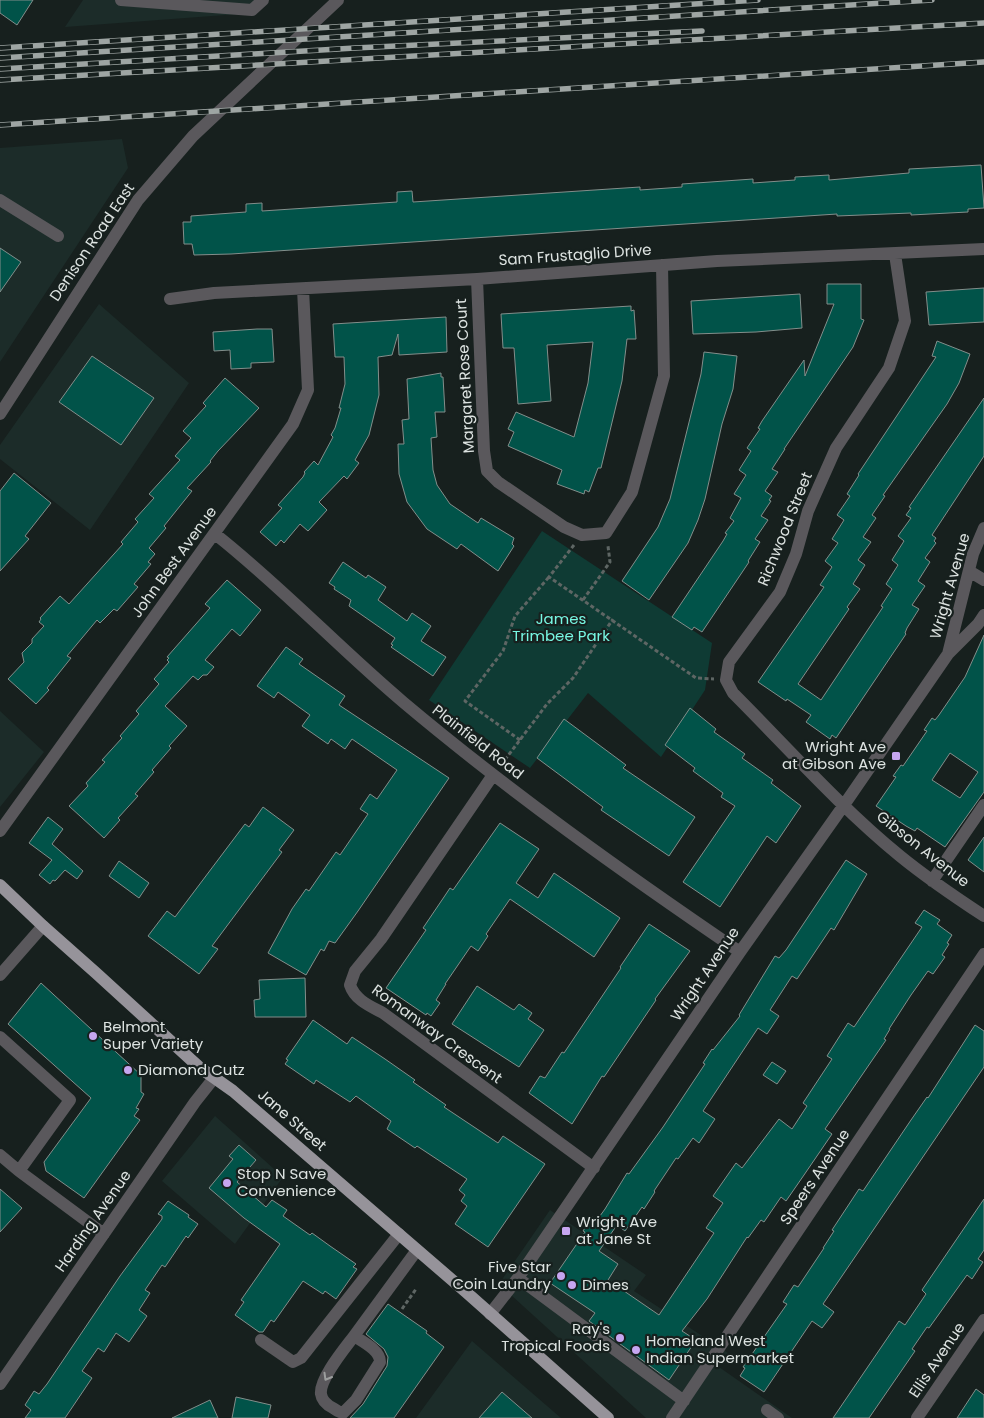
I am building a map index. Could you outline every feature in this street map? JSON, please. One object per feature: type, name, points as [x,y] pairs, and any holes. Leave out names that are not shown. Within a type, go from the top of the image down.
[{"type":"main road","name":"Jane Street","points":[[0,885],[199,1067],[233,1091],[608,1418]]},
{"type":"street","points":[[121,0],[252,10],[263,0]]},
{"type":"street","name":"Denison Road East","points":[[0,414],[138,200],[193,136],[338,0]]},
{"type":"street","points":[[0,200],[58,236]]},
{"type":"street","name":"Sam Frustaglio Drive","points":[[170,299],[214,293],[477,279],[662,265],[984,250]]},
{"type":"street","name":"Richwood Street","points":[[726,680],[729,662],[780,592],[796,554],[808,511],[836,448],[889,368],[904,321],[895,254]]},
{"type":"street","points":[[582,535],[606,533],[632,492],[664,376],[662,265]]},
{"type":"street","name":"Margaret Rose Court","points":[[477,279],[484,451],[487,471],[498,482],[564,527],[582,535]]},
{"type":"street","name":"John Best Avenue","points":[[0,831],[293,424],[308,390],[302,289]]},
{"type":"street","name":"Wright Avenue","points":[[948,654],[973,554],[984,528]]},
{"type":"street","name":"Plainfield Road","points":[[215,534],[246,558],[402,701],[493,775],[600,855],[740,952]]},
{"type":"street","points":[[969,570],[984,580]]},
{"type":"street","name":"Wright Avenue","points":[[490,1314],[518,1278],[740,952],[948,654],[978,624],[984,615]]},
{"type":"street","points":[[726,680],[733,693],[844,805]]},
{"type":"street","name":"Romanway Crescent","points":[[493,775],[381,939],[355,971],[350,985],[352,993],[383,1013],[594,1168]]},
{"type":"street","name":"Gibson Avenue","points":[[844,805],[899,855],[932,881],[984,916]]},
{"type":"street","points":[[932,881],[984,805]]},
{"type":"street","points":[[0,975],[43,926]]},
{"type":"street","name":"Speers Avenue","points":[[672,1418],[984,954]]},
{"type":"street","points":[[0,1037],[70,1100],[19,1171]]},
{"type":"street","name":"Harding Avenue","points":[[0,1384],[195,1102],[214,1078]]},
{"type":"street","points":[[0,1155],[104,1234]]},
{"type":"street","points":[[261,1340],[293,1362],[301,1358],[399,1234]]},
{"type":"street","points":[[354,1336],[373,1349],[378,1355],[380,1362],[356,1400],[343,1413],[334,1409],[323,1400],[321,1388],[324,1380],[354,1336],[417,1250]]},
{"type":"street","points":[[518,1278],[684,1401]]},
{"type":"street","name":"Ellis Avenue","points":[[918,1418],[984,1320]]},
{"type":"street","points":[[767,1410],[778,1418]]},
{"type":"path","points":[[584,600],[610,562],[606,533]]},
{"type":"path","points":[[520,740],[465,701],[503,651],[515,616],[582,535]]},
{"type":"path","points":[[549,577],[696,678],[726,680]]},
{"type":"path","points":[[493,775],[547,704],[573,678],[614,620]]},
{"type":"path","points":[[402,1309],[416,1289]]},
{"type":"shaded area","points":[[83,0],[267,0],[252,13],[65,27]]},
{"type":"shaded area","points":[[122,139],[128,168],[0,362],[0,148]]},
{"type":"shaded area","points":[[99,304],[189,383],[90,530],[0,459],[0,445]]},
{"type":"shaded area","points":[[0,711],[44,752],[0,807]]},
{"type":"shaded area","points":[[215,1116],[283,1177],[235,1244],[162,1181]]},
{"type":"shaded area","points":[[550,1210],[646,1275],[634,1291],[728,1353],[719,1367],[792,1418],[646,1418],[499,1284]]},
{"type":"shaded area","points":[[472,1341],[561,1418],[416,1418]]},
{"type":"green space","name":"James Trimbee Park","points":[[542,531],[712,643],[705,690],[661,757],[588,693],[530,768],[429,700]]},
{"type":"building","points":[[0,0],[33,0],[17,25],[0,13]]},
{"type":"building","points":[[981,165],[984,208],[968,209],[968,212],[911,215],[911,213],[837,216],[837,214],[231,254],[194,255],[192,244],[184,244],[183,222],[191,222],[191,216],[246,212],[246,204],[262,203],[262,211],[397,202],[397,192],[412,191],[413,202],[640,187],[640,190],[682,187],[682,184],[753,179],[753,183],[795,180],[795,177],[829,175],[829,180],[909,173],[909,169]]},
{"type":"building","points":[[0,248],[21,262],[0,292]]},
{"type":"building","points":[[827,284],[861,284],[861,319],[864,320],[853,347],[772,469],[778,472],[765,491],[772,496],[769,500],[771,501],[761,516],[768,520],[755,539],[760,542],[749,562],[702,632],[694,627],[692,630],[672,617],[723,541],[727,534],[725,533],[734,521],[730,518],[741,498],[734,494],[746,475],[739,470],[751,451],[747,448],[760,429],[758,428],[762,421],[804,360],[805,376],[834,304],[827,304]]},
{"type":"building","points":[[984,288],[984,322],[929,325],[926,292]]},
{"type":"building","points":[[800,294],[802,328],[693,334],[691,301]]},
{"type":"building","points":[[631,306],[631,311],[634,310],[636,339],[627,339],[622,381],[601,468],[598,468],[589,492],[585,490],[584,494],[557,484],[562,470],[508,446],[514,432],[508,429],[516,412],[574,437],[588,383],[593,342],[547,345],[551,401],[518,404],[514,348],[503,348],[501,314]]},
{"type":"building","points":[[446,317],[447,352],[399,355],[398,334],[392,355],[378,357],[379,395],[369,435],[355,460],[359,463],[347,479],[344,476],[319,502],[327,510],[308,531],[300,524],[284,543],[281,540],[276,546],[260,532],[282,508],[278,505],[303,477],[304,472],[314,461],[318,465],[333,437],[331,435],[341,408],[339,408],[345,384],[344,357],[335,357],[333,324]]},
{"type":"building","points":[[272,329],[274,362],[251,363],[251,368],[231,369],[230,350],[214,351],[213,332]]},
{"type":"building","points":[[937,341],[970,354],[959,383],[947,404],[883,495],[885,496],[872,515],[876,518],[863,537],[871,542],[858,560],[865,565],[853,584],[860,589],[847,607],[849,609],[798,684],[821,700],[883,607],[881,606],[892,589],[886,584],[898,565],[892,560],[904,541],[898,536],[911,518],[906,515],[911,508],[909,507],[984,398],[984,456],[932,535],[936,538],[934,541],[936,543],[925,558],[930,562],[918,581],[925,586],[912,605],[919,609],[907,628],[906,634],[836,738],[832,735],[830,739],[806,722],[811,715],[758,682],[824,587],[820,585],[832,567],[825,561],[838,543],[832,539],[844,520],[837,515],[850,496],[847,494],[858,474],[936,357],[932,356]]},
{"type":"building","points":[[704,352],[737,356],[733,389],[722,424],[705,499],[698,520],[688,543],[649,600],[622,581],[658,527],[670,499],[701,374]]},
{"type":"building","points":[[92,356],[154,398],[121,445],[59,402]]},
{"type":"building","points":[[441,373],[441,377],[443,377],[445,412],[435,412],[437,437],[431,438],[433,470],[437,485],[450,504],[478,523],[481,518],[514,538],[512,544],[514,546],[498,571],[461,544],[457,549],[427,529],[407,502],[399,474],[398,444],[404,444],[402,420],[409,419],[407,379]]},
{"type":"building","points":[[225,378],[259,408],[218,451],[211,462],[187,488],[192,491],[164,526],[166,528],[149,548],[155,554],[148,562],[151,564],[134,584],[138,587],[117,611],[114,609],[100,623],[97,620],[67,656],[71,658],[47,688],[49,690],[36,704],[8,679],[24,662],[22,653],[44,626],[39,622],[40,618],[60,596],[69,604],[123,544],[121,542],[138,522],[135,519],[154,498],[149,494],[180,460],[175,456],[191,438],[183,431],[206,406],[203,403]]},
{"type":"building","points":[[14,473],[51,503],[25,536],[29,539],[0,571],[0,491]]},
{"type":"building","points":[[343,562],[366,578],[368,575],[386,587],[378,600],[407,621],[412,613],[431,626],[421,641],[446,657],[433,676],[391,647],[395,638],[349,606],[351,600],[334,589],[335,587],[329,583]]},
{"type":"building","points":[[227,580],[261,610],[240,636],[232,629],[205,660],[214,667],[207,675],[203,675],[198,680],[193,676],[165,706],[187,726],[169,746],[171,748],[152,770],[154,772],[135,794],[138,796],[118,818],[120,820],[104,838],[69,806],[88,786],[86,783],[105,762],[102,760],[122,738],[120,736],[139,714],[136,711],[159,684],[154,679],[169,662],[167,657],[210,608],[205,604]]},
{"type":"building","points":[[984,635],[984,792],[945,847],[917,828],[915,831],[876,806],[896,777],[893,776],[901,765],[903,766],[927,731],[924,730],[932,718],[935,720],[965,677]],"holes":[[[950,753],[978,772],[960,798],[932,780]]]},
{"type":"building","points":[[286,647],[303,659],[299,664],[345,696],[339,705],[449,778],[335,943],[329,941],[324,951],[321,949],[306,975],[268,953],[292,909],[306,889],[309,891],[336,852],[340,855],[368,814],[360,809],[370,794],[377,799],[397,770],[352,739],[345,749],[331,739],[328,744],[302,726],[310,715],[278,692],[274,698],[257,686]]},
{"type":"building","points":[[690,708],[716,729],[714,732],[745,754],[742,758],[773,780],[771,783],[801,806],[776,843],[767,836],[720,907],[683,882],[735,806],[721,797],[723,793],[693,771],[695,768],[665,745]]},
{"type":"building","points":[[564,719],[626,765],[623,768],[695,817],[669,856],[601,810],[603,807],[537,758]]},
{"type":"building","points":[[263,807],[294,830],[279,850],[282,852],[212,946],[218,949],[199,974],[148,936],[167,911],[175,917],[245,824],[249,827]]},
{"type":"building","points":[[48,817],[63,829],[52,844],[83,871],[77,879],[65,870],[50,884],[39,875],[52,860],[29,843]]},
{"type":"building","points":[[500,823],[539,849],[516,883],[538,898],[554,873],[620,918],[594,957],[510,899],[486,934],[488,936],[478,951],[471,946],[445,984],[436,1000],[440,1003],[431,1016],[427,1013],[426,1015],[386,988],[426,930],[423,928],[450,888],[453,890]]},
{"type":"building","points":[[984,837],[984,872],[968,860]]},
{"type":"building","points":[[846,860],[867,874],[834,930],[831,928],[797,979],[792,976],[770,1010],[779,1016],[767,1034],[758,1028],[703,1111],[715,1119],[699,1143],[693,1138],[678,1159],[676,1158],[644,1209],[642,1207],[625,1231],[617,1225],[599,1251],[618,1264],[608,1280],[659,1315],[714,1233],[706,1228],[723,1203],[713,1196],[736,1163],[742,1168],[779,1119],[792,1129],[807,1106],[803,1103],[832,1059],[827,1056],[848,1023],[854,1027],[922,927],[915,923],[924,910],[940,920],[937,924],[952,935],[942,955],[945,957],[933,974],[928,971],[911,995],[889,1029],[884,1039],[886,1040],[825,1129],[832,1134],[786,1201],[781,1197],[764,1222],[761,1220],[747,1237],[707,1299],[682,1331],[696,1340],[669,1380],[589,1321],[595,1313],[550,1283],[585,1232],[583,1231],[592,1217],[597,1220],[605,1209],[627,1173],[629,1174],[663,1127],[705,1064],[703,1063],[712,1049],[740,1016],[775,956],[779,958],[786,950]]},
{"type":"building","points":[[119,861],[149,883],[139,898],[109,876]]},
{"type":"building","points":[[649,924],[690,951],[655,999],[604,1077],[602,1076],[572,1124],[529,1093],[540,1076],[545,1078],[562,1052],[564,1053]]},
{"type":"building","points":[[305,978],[306,1017],[255,1017],[254,1000],[260,999],[259,980]]},
{"type":"building","points":[[41,983],[141,1075],[141,1092],[144,1094],[136,1108],[139,1109],[134,1116],[140,1120],[84,1198],[46,1171],[44,1162],[91,1098],[8,1024]]},
{"type":"building","points":[[477,986],[514,1010],[519,1004],[532,1013],[528,1019],[544,1030],[519,1067],[452,1024]]},
{"type":"building","points":[[313,1020],[347,1044],[352,1037],[415,1080],[413,1082],[446,1105],[444,1107],[498,1143],[503,1136],[545,1164],[488,1247],[455,1224],[467,1206],[461,1201],[465,1195],[459,1190],[467,1179],[387,1129],[391,1121],[356,1096],[350,1102],[316,1080],[314,1084],[285,1064],[288,1060],[286,1059]]},
{"type":"building","points":[[975,1025],[984,1031],[984,1067],[823,1304],[834,1312],[822,1328],[812,1321],[764,1392],[740,1376],[745,1368],[743,1367],[787,1304],[783,1302],[794,1285],[798,1287],[824,1248],[834,1231],[832,1230],[859,1189],[863,1191],[928,1098]]},
{"type":"building","points":[[772,1062],[786,1071],[777,1084],[763,1075]]},
{"type":"building","points":[[239,1145],[256,1160],[237,1182],[266,1207],[272,1200],[287,1210],[283,1216],[310,1235],[312,1233],[356,1264],[353,1267],[357,1269],[336,1299],[325,1291],[323,1294],[303,1281],[274,1322],[271,1320],[263,1332],[259,1332],[235,1315],[244,1302],[241,1300],[280,1244],[244,1218],[209,1188],[233,1159],[229,1156]]},
{"type":"building","points":[[0,1189],[22,1208],[0,1232]]},
{"type":"building","points":[[984,1199],[984,1250],[978,1259],[983,1262],[972,1279],[967,1275],[929,1328],[927,1327],[912,1349],[915,1351],[869,1418],[833,1418],[899,1321],[905,1325],[926,1294],[922,1290]]},
{"type":"building","points":[[168,1201],[189,1215],[188,1217],[198,1224],[188,1238],[186,1236],[165,1267],[162,1265],[145,1290],[150,1293],[139,1310],[147,1316],[129,1342],[116,1333],[104,1352],[98,1348],[82,1371],[92,1378],[65,1418],[25,1418],[31,1410],[25,1405],[34,1391],[39,1394],[47,1384],[120,1276],[162,1219],[162,1216],[158,1214]]},
{"type":"building","points":[[388,1304],[427,1331],[426,1333],[444,1347],[394,1418],[350,1418],[363,1404],[387,1366],[388,1357],[384,1349],[366,1334]]},
{"type":"building","points":[[976,1389],[984,1395],[984,1418],[957,1418]]},
{"type":"building","points":[[502,1392],[532,1418],[479,1418]]},
{"type":"building","points":[[236,1397],[271,1405],[268,1418],[232,1418]]},
{"type":"building","points":[[210,1400],[218,1418],[172,1418]]},
{"type":"railway","points":[[0,48],[758,0]]},
{"type":"railway","points":[[0,58],[932,0]]},
{"type":"railway","points":[[0,80],[984,23]]},
{"type":"railway","points":[[0,69],[355,48],[702,31]]},
{"type":"railway","points":[[0,125],[984,62]]},
{"type":"place","name":"Wright Ave at Gibson Ave","points":[[896,756]]},
{"type":"place","name":"Belmont Super Variety","points":[[93,1036]]},
{"type":"place","name":"Diamond Cutz","points":[[128,1070]]},
{"type":"place","name":"Stop N Save Convenience","points":[[227,1183]]},
{"type":"place","name":"Wright Ave at Jane St","points":[[566,1231]]},
{"type":"place","name":"Five Star Coin Laundry","points":[[561,1276]]},
{"type":"place","name":"Dimes","points":[[572,1285]]},
{"type":"place","name":"Ray's Tropical Foods","points":[[620,1338]]},
{"type":"place","name":"Homeland West Indian Supermarket","points":[[636,1350]]}]
